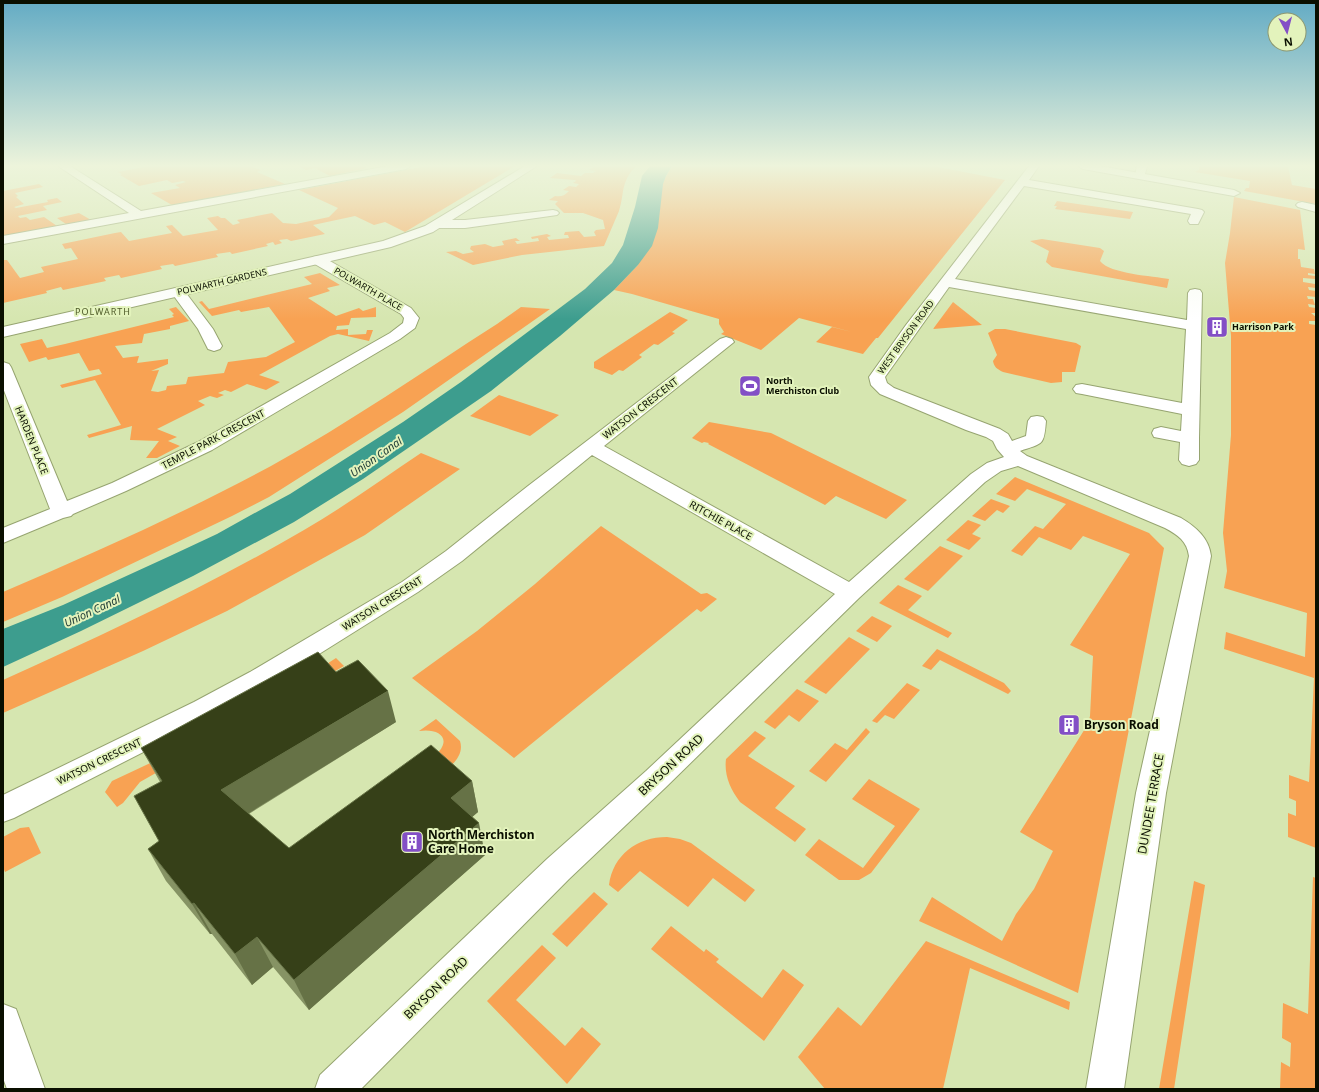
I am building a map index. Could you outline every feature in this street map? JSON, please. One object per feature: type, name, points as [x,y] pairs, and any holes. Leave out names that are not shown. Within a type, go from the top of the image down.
[{"type":"street","points":[[3,240],[128,217]]},
{"type":"street","name":"POLWARTH GARDENS","points":[[3,332],[394,242],[424,232],[449,217]]},
{"type":"street","points":[[438,224],[465,224],[527,217]]},
{"type":"street","name":"WEST BRYSON ROAD","points":[[995,217],[911,328],[877,377],[877,380],[882,388],[891,393],[957,416],[993,433],[1001,438],[1013,455],[1146,506],[1181,528]]},
{"type":"street","points":[[1194,222],[1196,217]]},
{"type":"street","name":"POLWARTH PLACE","points":[[318,260],[406,311],[410,314],[412,321]]},
{"type":"street","points":[[946,282],[1011,295],[1071,302],[1113,313],[1194,326]]},
{"type":"street","points":[[178,292],[205,329],[214,346]]},
{"type":"street","points":[[1190,460],[1194,326],[1200,299]]},
{"type":"street","name":"TEMPLE PARK CRESCENT","points":[[3,536],[64,512],[204,446],[395,336],[407,328],[412,321]]},
{"type":"street","name":"WATSON CRESCENT","points":[[3,809],[211,705],[259,679],[410,587],[454,556],[591,446],[726,342]]},
{"type":"street","name":"HARDEN PLACE","points":[[3,367],[58,505],[64,512]]},
{"type":"street","points":[[1082,389],[1191,410]]},
{"type":"street","points":[[1013,455],[1034,439],[1037,422]]},
{"type":"street","points":[[1161,433],[1190,438]]},
{"type":"street","name":"RITCHIE PLACE","points":[[591,446],[851,593]]},
{"type":"street","name":"BRYSON ROAD","points":[[334,1089],[558,869],[656,779],[851,593],[978,478],[994,467],[1009,461],[1013,455]]},
{"type":"street","name":"DUNDEE TERRACE","points":[[1105,1089],[1151,793],[1200,556],[1200,550],[1196,543],[1191,536],[1181,528]]},
{"type":"street","points":[[3,1022],[26,1089]]},
{"type":"shaded area","points":[[3,217],[26,217],[30,220],[44,217],[57,226],[3,236]]},
{"type":"shaded area","points":[[86,217],[91,220],[66,224],[57,218]]},
{"type":"shaded area","points":[[213,217],[225,218],[233,225],[240,223],[237,220],[252,217],[276,217],[283,223],[296,224],[329,217],[351,217],[313,225],[325,234],[291,241],[287,239],[279,240],[282,243],[275,245],[273,242],[266,244],[268,246],[232,254],[230,252],[216,254],[218,257],[175,266],[173,264],[160,266],[162,269],[121,278],[119,275],[104,278],[106,281],[63,290],[61,287],[46,291],[47,293],[3,303],[3,260],[7,260],[20,278],[44,272],[41,267],[78,259],[71,248],[65,249],[62,244],[121,232],[129,241],[172,233],[166,226],[172,225],[183,236],[218,230],[207,218]]},
{"type":"shaded area","points":[[357,217],[430,217],[405,232],[385,222],[374,225]]},
{"type":"shaded area","points":[[594,217],[616,217],[604,246],[522,255],[473,265],[446,252],[456,251],[463,254],[474,252],[470,249],[471,246],[485,244],[493,247],[504,245],[502,241],[516,238],[520,241],[515,241],[517,244],[539,241],[538,238],[532,239],[531,237],[547,234],[551,236],[547,237],[549,240],[569,238],[568,235],[564,235],[565,232],[579,231],[584,237],[596,236],[594,232],[596,230],[605,229],[603,220]]},
{"type":"shaded area","points":[[653,217],[975,217],[878,338],[876,338],[863,354],[816,342],[832,327],[852,332],[799,318],[761,350],[721,334],[724,332],[719,324],[719,319],[614,290],[638,265]]},
{"type":"shaded area","points":[[1115,217],[1131,217],[1130,219]]},
{"type":"shaded area","points":[[1232,217],[1301,217],[1305,250],[1298,249],[1298,259],[1300,259],[1301,267],[1314,269],[1315,274],[1308,273],[1308,275],[1315,276],[1315,279],[1303,278],[1303,282],[1315,284],[1316,288],[1308,287],[1309,290],[1316,291],[1316,297],[1307,296],[1308,299],[1313,299],[1315,305],[1308,304],[1309,307],[1316,308],[1316,313],[1311,313],[1316,317],[1316,321],[1309,321],[1309,324],[1316,325],[1316,848],[1288,837],[1288,813],[1296,816],[1296,801],[1289,798],[1289,775],[1309,782],[1314,678],[1224,649],[1226,632],[1305,657],[1307,613],[1224,588],[1227,571],[1223,533],[1231,435],[1231,336],[1225,263]]},
{"type":"shaded area","points":[[1042,239],[1100,248],[1104,251],[1100,261],[1105,265],[1122,272],[1169,279],[1167,288],[1052,267],[1046,262],[1049,251],[1030,241]]},
{"type":"shaded area","points":[[320,273],[340,285],[327,288],[330,291],[308,298],[336,316],[359,308],[363,311],[376,307],[376,317],[351,318],[349,325],[337,326],[336,330],[348,329],[348,335],[366,334],[367,330],[373,330],[369,341],[338,334],[330,336],[259,375],[280,382],[266,390],[247,384],[231,392],[225,390],[218,393],[224,395],[217,398],[210,396],[198,401],[205,405],[157,429],[177,437],[168,441],[180,446],[157,458],[146,458],[159,441],[130,440],[132,426],[89,438],[87,435],[121,425],[95,380],[62,388],[60,385],[102,374],[99,369],[89,371],[79,353],[48,360],[46,357],[29,362],[20,344],[42,339],[47,348],[65,344],[174,317],[172,315],[174,314],[169,309],[176,307],[189,321],[170,326],[170,329],[144,334],[142,343],[115,346],[123,358],[139,356],[137,363],[168,359],[168,364],[151,371],[159,370],[151,391],[158,392],[166,390],[167,386],[186,384],[188,377],[224,373],[228,362],[266,357],[295,342],[269,307],[241,312],[239,310],[212,316],[199,302],[202,301],[209,309],[312,284],[304,277]]},
{"type":"shaded area","points":[[953,302],[982,325],[933,329]]},
{"type":"shaded area","points":[[521,307],[550,309],[403,412],[269,497],[62,597],[3,622],[3,592],[138,532],[271,466],[357,415]]},
{"type":"shaded area","points":[[670,312],[688,320],[672,332],[675,333],[658,345],[654,344],[639,355],[642,357],[623,371],[619,370],[612,375],[594,368],[594,362]]},
{"type":"shaded area","points":[[995,329],[1005,329],[1076,343],[1081,346],[1075,372],[1062,372],[1062,382],[1051,383],[1001,371],[996,368],[993,363],[997,355],[988,333]]},
{"type":"shaded area","points":[[499,395],[559,415],[530,436],[470,416]]},
{"type":"shaded area","points":[[709,422],[771,433],[907,500],[886,519],[836,496],[825,505],[708,444],[709,443],[702,443],[692,438]]},
{"type":"shaded area","points":[[421,453],[460,469],[365,535],[227,611],[143,651],[3,713],[3,680],[156,609],[268,551],[334,512]]},
{"type":"shaded area","points":[[1015,477],[1149,533],[1164,548],[1078,993],[919,921],[932,897],[1002,941],[1016,914],[1034,889],[1053,851],[1020,832],[1088,724],[1090,716],[1093,656],[1070,645],[1130,554],[1083,536],[1071,550],[1039,537],[1022,556],[1011,551],[1035,526],[1043,529],[1066,504],[1027,489],[1015,501],[996,494]]},
{"type":"shaded area","points":[[991,499],[1010,506],[1003,513],[997,510],[985,521],[972,516]]},
{"type":"shaded area","points":[[968,520],[981,525],[972,534],[981,538],[969,550],[946,540]]},
{"type":"shaded area","points":[[601,526],[701,594],[707,593],[717,599],[701,612],[697,609],[514,758],[412,678],[477,631],[535,584]]},
{"type":"shaded area","points":[[940,546],[963,556],[928,591],[904,579]]},
{"type":"shaded area","points":[[898,585],[922,596],[908,610],[952,633],[948,638],[879,603]]},
{"type":"shaded area","points":[[872,616],[892,626],[877,642],[856,631]]},
{"type":"shaded area","points":[[849,637],[870,649],[826,694],[804,682]]},
{"type":"shaded area","points":[[937,649],[1004,683],[1011,691],[1008,694],[940,660],[931,670],[922,666]]},
{"type":"shaded area","points":[[336,658],[344,666],[140,782],[123,803],[117,807],[105,792],[112,781],[161,758],[316,671]]},
{"type":"shaded area","points":[[907,683],[920,690],[894,719],[885,715],[877,723],[872,721]]},
{"type":"shaded area","points":[[797,689],[819,701],[799,722],[789,715],[775,729],[764,722]]},
{"type":"shaded area","points":[[436,719],[460,741],[461,747],[458,757],[439,777],[437,754],[442,748],[443,738],[437,732],[426,730],[419,731]]},
{"type":"shaded area","points":[[866,728],[870,732],[826,782],[809,771],[835,743],[847,750]]},
{"type":"shaded area","points":[[755,731],[766,738],[748,756],[795,786],[775,808],[806,829],[795,842],[740,802],[728,782],[726,759]]},
{"type":"shaded area","points":[[869,779],[920,809],[871,873],[859,880],[839,880],[805,855],[819,839],[863,868],[895,826],[852,799]]},
{"type":"shaded area","points":[[29,827],[41,853],[5,872],[3,867],[3,837],[20,828]]},
{"type":"shaded area","points":[[667,837],[680,839],[691,843],[755,890],[745,902],[713,878],[688,907],[640,871],[618,892],[609,885],[611,874],[621,857],[628,850],[646,840]]},
{"type":"shaded area","points":[[1313,877],[1316,878],[1316,1089],[1280,1089],[1281,1062],[1290,1067],[1291,1043],[1282,1038],[1283,1003],[1308,1014]]},
{"type":"shaded area","points":[[1194,881],[1205,885],[1174,1089],[1159,1089]]},
{"type":"shaded area","points":[[594,892],[608,904],[567,947],[552,934]]},
{"type":"shaded area","points":[[671,926],[704,952],[706,949],[719,959],[716,962],[762,998],[783,969],[804,985],[764,1041],[651,949]]},
{"type":"shaded area","points":[[926,941],[1070,1002],[1069,1010],[970,968],[943,1089],[825,1089],[798,1057],[838,1007],[861,1026]]},
{"type":"shaded area","points":[[542,945],[556,958],[516,1000],[565,1046],[582,1027],[601,1044],[567,1084],[487,1001]]},
{"type":"water","name":"Union Canal","points":[[632,217],[659,217],[658,228],[652,246],[638,265],[614,290],[560,336],[491,391],[363,479],[294,522],[193,576],[81,631],[3,667],[3,629],[63,605],[217,534],[290,494],[403,422],[461,382],[585,289],[612,263],[623,245]]},
{"type":"building","name":"North Merchiston Care Home","points":[[318,652],[336,672],[358,660],[388,691],[221,790],[289,848],[431,745],[472,781],[451,798],[479,823],[294,980],[257,937],[235,954],[194,903],[192,904],[148,849],[159,841],[134,796],[162,781],[141,748]]},
{"type":"place","name":"Harrison Park","points":[[1217,327]]},
{"type":"place","name":"North Merchiston Club","points":[[750,386]]},
{"type":"place","name":"Bryson Road","points":[[1069,725]]},
{"type":"place","name":"North Merchiston Care Home","points":[[412,842]]},
{"type":"district","name":"POLWARTH","points":[[103,312]]}]
